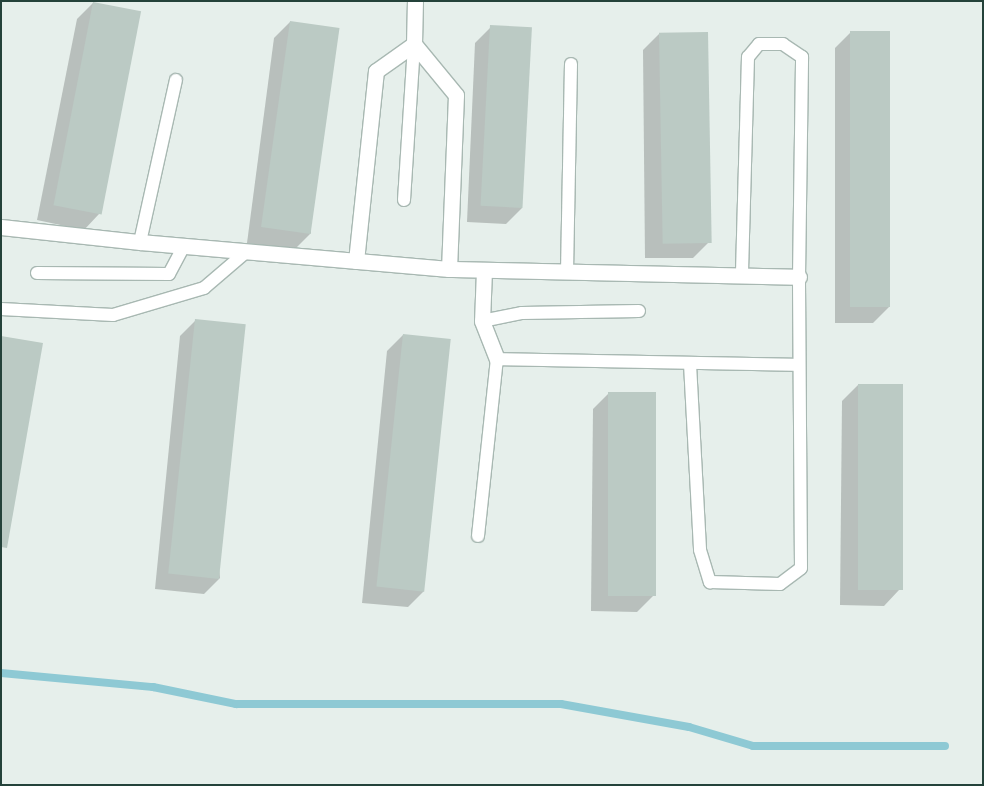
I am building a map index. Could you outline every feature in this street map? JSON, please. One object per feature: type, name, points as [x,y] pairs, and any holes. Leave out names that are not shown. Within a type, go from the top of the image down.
[{"type":"street","points":[[415,1],[414,44],[456,95],[449,269]]},
{"type":"street","points":[[356,261],[376,71],[414,44]]},
{"type":"street","points":[[1,227],[246,252],[449,269],[799,277]]},
{"type":"street","points":[[484,270],[482,321],[497,359]]},
{"type":"lane","points":[[404,200],[414,44]]},
{"type":"lane","points":[[690,364],[700,550],[710,582],[780,584],[801,568],[799,277],[802,57],[783,44],[759,44],[748,57],[742,276]]},
{"type":"lane","points":[[567,272],[571,64]]},
{"type":"lane","points":[[140,242],[176,80]]},
{"type":"lane","points":[[37,273],[169,274],[184,246]]},
{"type":"lane","points":[[1,309],[113,315],[204,288],[246,252]]},
{"type":"lane","points":[[482,321],[522,313],[639,311]]},
{"type":"lane","points":[[478,536],[497,359],[799,365]]},
{"type":"building","points":[[93,2],[141,11],[102,215],[54,205]]},
{"type":"building","points":[[290,21],[340,28],[311,234],[261,227]]},
{"type":"building","points":[[490,25],[532,27],[522,208],[481,206]]},
{"type":"building","points":[[850,31],[890,31],[890,307],[850,307]]},
{"type":"building","points":[[708,32],[712,243],[663,244],[659,33]]},
{"type":"building","points":[[195,319],[246,324],[219,579],[168,574]]},
{"type":"building","points":[[403,334],[451,339],[424,592],[376,587]]},
{"type":"building","points":[[1,336],[43,343],[7,548],[1,547]]},
{"type":"building","points":[[858,384],[903,384],[903,590],[858,590]]},
{"type":"building","points":[[608,392],[656,392],[656,596],[608,596]]},
{"type":"waterway","points":[[1,673],[153,687],[236,704],[561,704],[689,727],[753,746],[945,746]]}]
